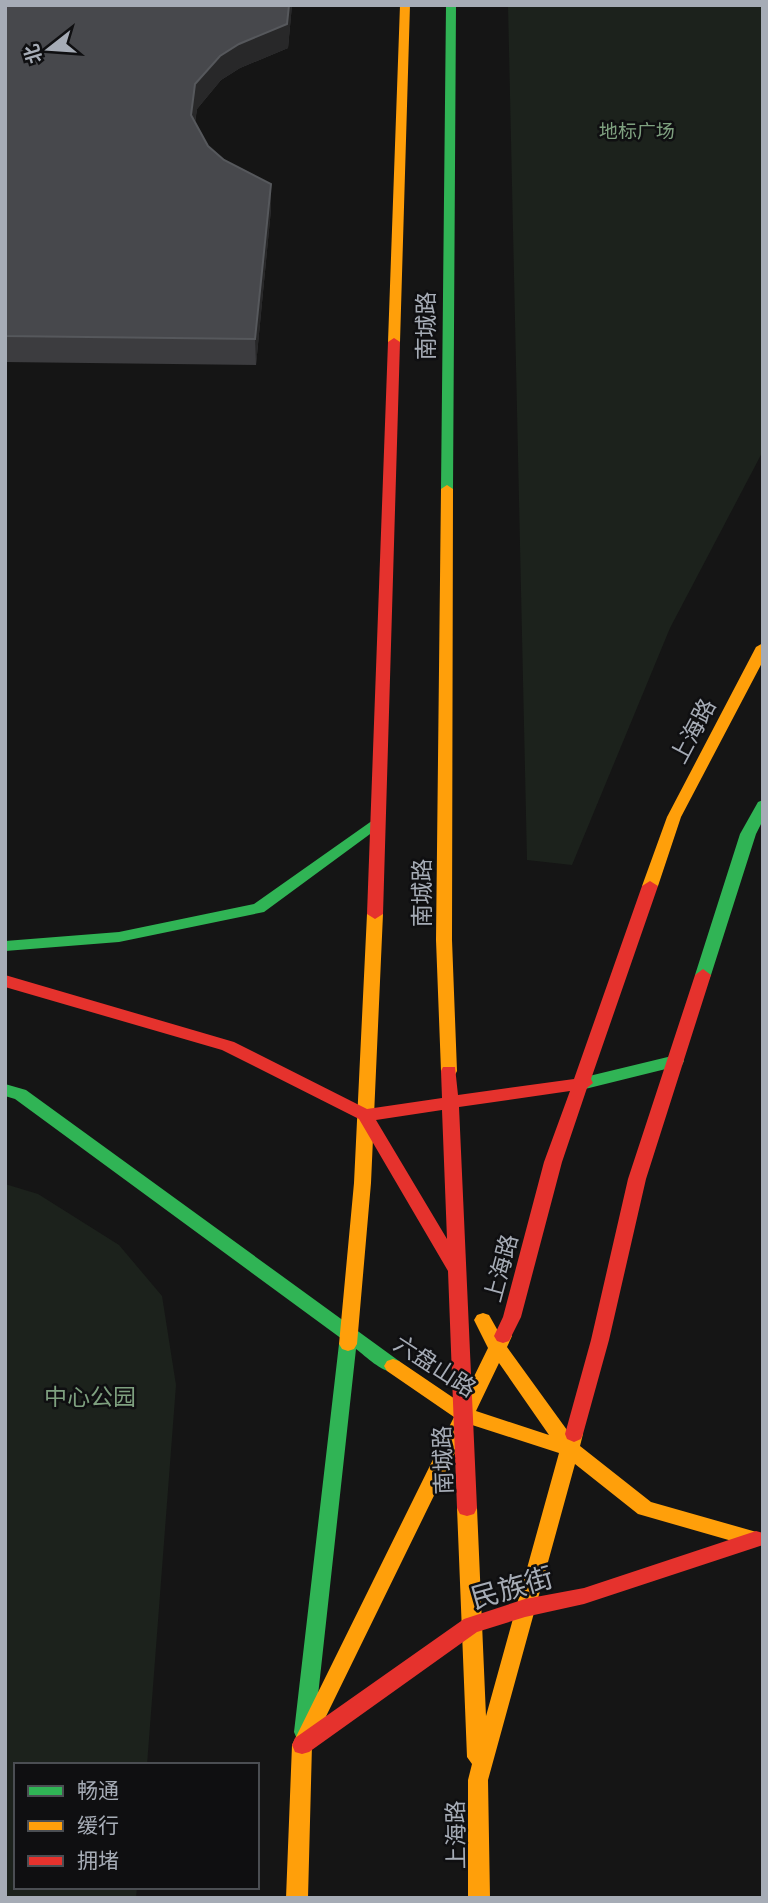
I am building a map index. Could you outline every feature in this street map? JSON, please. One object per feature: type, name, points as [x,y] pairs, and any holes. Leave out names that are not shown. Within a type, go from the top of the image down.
[{"type":"main road","name":"南城路","points":[[302,1745],[356,1278],[365,1115],[405,5]]},
{"type":"main road","name":"南城路","points":[[452,5],[444,926],[478,1780]]},
{"type":"main road","name":"上海路","points":[[298,1898],[302,1745],[512,1317],[553,1162],[674,817],[763,647]]},
{"type":"main road","name":"上海路","points":[[479,1898],[478,1780],[600,1340],[638,1180],[748,834],[763,805]]},
{"type":"main road","points":[[5,946],[119,937],[259,908],[376,823]]},
{"type":"main road","points":[[5,981],[228,1046],[365,1115],[450,1105],[581,1084],[676,1060]]},
{"type":"main road","name":"六盘山路","points":[[5,1090],[20,1094],[349,1336],[465,1415],[570,1448]]},
{"type":"main road","name":"六盘山路","points":[[365,1115],[457,1271],[497,1347],[570,1448]]},
{"type":"main road","points":[[570,1448],[645,1508],[758,1538]]},
{"type":"main road","name":"民族街","points":[[302,1745],[471,1625],[525,1608],[584,1595],[758,1538]]},
{"type":"green space","name":"地标广场","points":[[508,5],[763,5],[763,451],[670,628],[572,865],[527,860]]},
{"type":"green space","name":"中心公园","points":[[5,1184],[38,1194],[119,1245],[162,1296],[176,1385],[147,1763],[14,1763],[14,1889],[137,1889],[136,1898],[5,1898]]},
{"type":"building","points":[[5,5],[289,5],[287,24],[239,44],[220,56],[195,84],[191,115],[208,146],[224,160],[271,184],[255,339],[5,336]]},
{"type":"traffic: fast","points":[[447,489],[451,5]]},
{"type":"traffic: fast","points":[[703,975],[748,834],[763,805]]},
{"type":"traffic: fast","points":[[5,946],[119,937],[259,908],[376,823]]},
{"type":"traffic: fast","points":[[585,1083],[676,1061]]},
{"type":"traffic: fast","points":[[5,1090],[20,1094],[393,1366]]},
{"type":"traffic: fast","points":[[304,1732],[348,1344]]},
{"type":"traffic: slow","points":[[394,342],[405,5]]},
{"type":"traffic: slow","points":[[447,489],[444,940],[449,1071]]},
{"type":"traffic: slow","points":[[650,886],[674,817],[763,647]]},
{"type":"traffic: slow","points":[[348,1344],[363,1183],[375,914]]},
{"type":"traffic: slow","points":[[483,1320],[497,1347],[570,1449],[645,1508],[753,1539]]},
{"type":"traffic: slow","points":[[297,1898],[302,1745],[503,1336]]},
{"type":"traffic: slow","points":[[393,1366],[465,1415],[570,1449]]},
{"type":"traffic: slow","points":[[479,1898],[478,1780],[574,1434]]},
{"type":"traffic: slow","points":[[467,1508],[477,1757]]},
{"type":"traffic: jam","points":[[375,914],[394,342]]},
{"type":"traffic: jam","points":[[503,1336],[512,1317],[553,1162],[650,886]]},
{"type":"traffic: jam","points":[[574,1434],[600,1340],[637,1179],[703,975]]},
{"type":"traffic: jam","points":[[5,981],[228,1046],[365,1115],[585,1083]]},
{"type":"traffic: jam","points":[[449,1071],[467,1508]]},
{"type":"traffic: jam","points":[[365,1115],[455,1267]]},
{"type":"traffic: jam","points":[[302,1745],[471,1625],[525,1608],[584,1596],[756,1539]]}]
